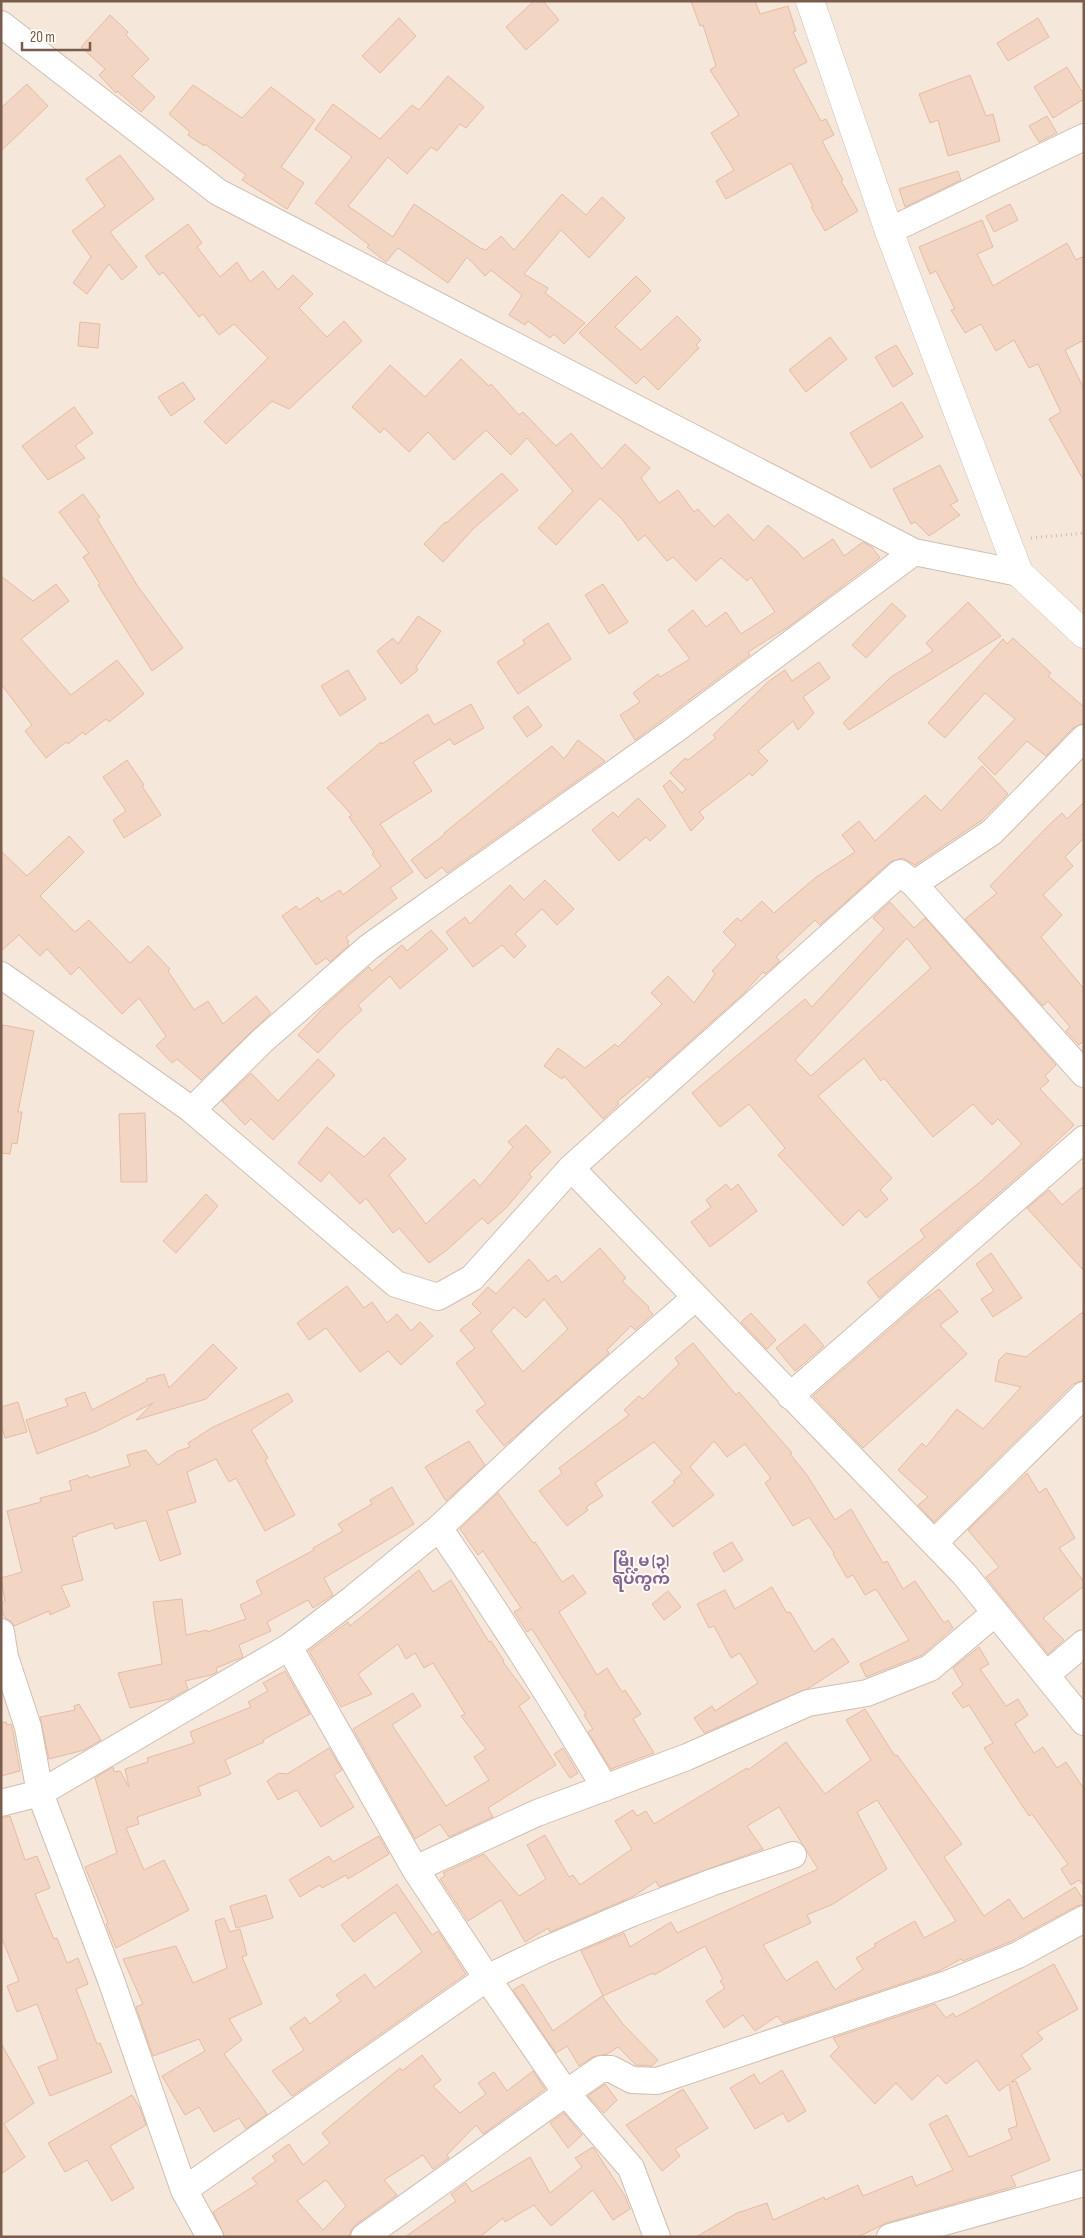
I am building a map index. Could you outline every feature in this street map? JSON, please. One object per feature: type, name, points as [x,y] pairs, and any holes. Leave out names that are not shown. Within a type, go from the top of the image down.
[{"type":"main road","points":[[810,1],[889,231],[1020,573],[1084,634]]},
{"type":"street","points":[[1,24],[218,192],[914,552],[1020,573]]},
{"type":"street","points":[[889,231],[1084,137]]},
{"type":"street","points":[[192,1110],[262,1041],[369,947],[672,732],[914,552]]},
{"type":"street","points":[[914,884],[992,832],[1084,738]]},
{"type":"street","points":[[1,975],[192,1110],[396,1284],[438,1297],[472,1278],[571,1168],[900,873],[914,884],[1084,1074]]},
{"type":"street","points":[[790,1396],[1084,1140]]},
{"type":"street","points":[[571,1168],[964,1574],[1084,1722]]},
{"type":"street","points":[[1,1803],[40,1793],[289,1647],[351,1600],[439,1528],[552,1423],[696,1297]]},
{"type":"street","points":[[934,1543],[1084,1395]]},
{"type":"street","points":[[439,1528],[486,1595],[605,1788]]},
{"type":"street","points":[[415,1868],[537,1813],[687,1757],[808,1703],[867,1693],[930,1668],[995,1613]]},
{"type":"street","points":[[1,1632],[5,1657],[28,1728],[40,1793],[111,1980],[184,2190],[210,2237]]},
{"type":"street","points":[[1046,1675],[1084,1643]]},
{"type":"street","points":[[289,1647],[415,1868],[487,1978],[566,2093],[631,2168],[657,2237]]},
{"type":"street","points":[[184,2190],[487,1978],[543,1951],[632,1913],[713,1882],[793,1855]]},
{"type":"street","points":[[364,2237],[602,2069],[611,2069],[632,2080],[657,2081],[948,1984],[1018,1955],[1084,1919]]},
{"type":"street","points":[[890,2237],[1084,2183]]},
{"type":"path","points":[[1008,540],[1084,534]]},
{"type":"shaded area","points":[[1,1],[1084,1],[1084,2237],[1,2237]]},
{"type":"building","points":[[534,1],[543,1],[559,20],[526,50],[506,27]]},
{"type":"building","points":[[691,1],[755,1],[760,14],[788,6],[796,31],[793,32],[807,62],[793,69],[821,121],[826,119],[834,135],[822,141],[858,211],[825,231],[811,207],[813,206],[791,163],[726,199],[716,181],[734,170],[711,133],[739,115],[710,70],[716,66],[703,25],[700,26]]},
{"type":"building","points":[[110,15],[128,32],[126,35],[149,59],[132,76],[155,97],[141,112],[117,91],[116,93],[99,75],[105,69],[81,47]]},
{"type":"building","points":[[399,18],[416,36],[380,73],[362,56]]},
{"type":"building","points":[[1038,18],[1049,37],[1008,61],[997,43]]},
{"type":"building","points":[[1067,67],[1084,95],[1084,99],[1053,118],[1034,87]]},
{"type":"building","points":[[970,75],[986,116],[993,114],[1000,141],[948,156],[938,120],[930,123],[919,94]]},
{"type":"building","points":[[448,76],[484,107],[466,128],[460,124],[437,151],[431,147],[407,174],[388,157],[348,206],[393,237],[414,204],[480,248],[486,250],[501,236],[514,250],[562,194],[586,215],[602,197],[625,218],[589,258],[561,230],[524,274],[548,288],[545,293],[585,323],[564,344],[554,334],[550,338],[528,321],[525,325],[509,315],[522,295],[491,270],[485,276],[467,257],[448,283],[398,248],[386,262],[367,247],[369,245],[315,203],[352,157],[315,129],[333,104],[380,139],[412,105],[419,110]]},
{"type":"building","points":[[27,84],[48,106],[1,151],[1,108]]},
{"type":"building","points":[[193,85],[242,118],[271,87],[315,120],[281,167],[304,183],[287,209],[242,180],[246,175],[205,144],[204,146],[188,135],[190,132],[169,114]]},
{"type":"building","points":[[1047,116],[1057,133],[1039,142],[1029,126]]},
{"type":"building","points":[[120,155],[154,199],[110,232],[137,267],[122,280],[109,264],[87,294],[73,283],[91,257],[72,231],[105,206],[86,179]]},
{"type":"building","points":[[958,171],[961,180],[905,207],[899,189]]},
{"type":"building","points":[[1010,204],[1018,220],[994,232],[986,216]]},
{"type":"building","points":[[982,220],[993,247],[977,254],[993,286],[1067,243],[1076,260],[1084,256],[1084,340],[1065,350],[1084,389],[1084,481],[1049,419],[1061,412],[1038,364],[1029,368],[1014,340],[996,351],[981,324],[965,333],[951,310],[955,309],[936,271],[930,274],[919,247]]},
{"type":"building","points":[[188,224],[202,243],[197,247],[220,277],[237,262],[250,282],[263,271],[278,290],[293,275],[313,294],[299,308],[327,337],[344,321],[362,341],[289,409],[272,401],[226,444],[204,422],[268,358],[234,324],[219,335],[203,314],[199,317],[163,272],[159,275],[145,256]]},
{"type":"building","points":[[636,276],[651,291],[615,327],[641,350],[677,316],[701,340],[696,345],[699,348],[658,390],[644,376],[636,384],[579,333]]},
{"type":"building","points":[[80,322],[100,324],[98,348],[78,346]]},
{"type":"building","points":[[830,337],[847,359],[806,392],[789,370]]},
{"type":"building","points":[[896,345],[913,374],[893,387],[875,357]]},
{"type":"building","points":[[461,359],[489,386],[491,384],[519,415],[523,412],[556,446],[571,433],[602,469],[625,444],[650,468],[641,478],[659,503],[678,490],[694,512],[698,509],[714,527],[728,514],[754,541],[768,525],[797,551],[803,559],[833,539],[844,556],[863,542],[872,547],[880,558],[788,627],[748,652],[750,655],[635,740],[620,715],[640,702],[633,693],[658,674],[660,677],[690,659],[668,630],[693,610],[706,627],[726,612],[741,634],[775,612],[751,577],[747,581],[721,558],[696,581],[673,557],[667,561],[645,535],[638,541],[622,519],[600,498],[556,545],[538,528],[573,491],[527,438],[511,455],[486,430],[454,460],[428,432],[409,452],[384,428],[380,433],[352,407],[390,365],[425,397]]},
{"type":"building","points":[[183,382],[195,399],[171,416],[158,397]]},
{"type":"building","points":[[902,402],[923,437],[871,468],[850,433]]},
{"type":"building","points":[[74,407],[93,433],[75,446],[85,458],[48,480],[22,446]]},
{"type":"building","points":[[940,465],[958,501],[950,505],[960,515],[929,536],[915,522],[911,524],[893,489]]},
{"type":"building","points":[[502,473],[518,490],[474,528],[443,562],[424,544],[445,522]]},
{"type":"building","points":[[83,494],[100,517],[97,519],[137,585],[183,648],[152,671],[98,585],[100,584],[83,557],[89,553],[59,512]]},
{"type":"building","points":[[1,576],[33,601],[56,584],[69,601],[21,639],[71,695],[117,660],[144,694],[109,722],[106,719],[85,735],[83,732],[68,744],[66,742],[46,758],[25,731],[32,725],[1,684]]},
{"type":"building","points":[[603,584],[628,622],[609,634],[585,595]]},
{"type":"building","points":[[968,602],[1001,636],[849,730],[843,723],[891,677],[933,651],[926,643]]},
{"type":"building","points":[[892,603],[906,616],[866,658],[852,645]]},
{"type":"building","points":[[418,616],[441,631],[416,667],[418,670],[401,684],[377,651],[393,638],[398,644]]},
{"type":"building","points":[[548,623],[571,659],[518,694],[497,662],[525,644],[523,640]]},
{"type":"building","points":[[1013,638],[1051,673],[1048,676],[1084,707],[1084,723],[1073,728],[1046,756],[1027,741],[995,775],[978,758],[1015,719],[985,693],[945,738],[928,723],[1003,639],[1007,644]]},
{"type":"building","points":[[819,662],[830,678],[803,697],[814,713],[798,730],[793,721],[758,751],[768,761],[752,776],[750,773],[699,812],[704,818],[691,831],[663,786],[670,780],[682,793],[686,789],[670,773],[685,758],[688,760],[716,738],[713,735],[769,681],[785,670],[792,681]]},
{"type":"building","points":[[348,670],[366,699],[340,716],[321,686]]},
{"type":"building","points":[[471,704],[484,728],[454,745],[450,739],[413,762],[432,791],[380,824],[413,872],[390,888],[397,898],[346,937],[349,945],[330,962],[326,958],[316,965],[282,916],[296,906],[299,910],[318,897],[321,902],[340,890],[343,895],[381,866],[372,854],[374,852],[349,817],[352,815],[327,788],[381,742],[382,744],[428,714],[434,725]]},
{"type":"building","points":[[528,706],[542,726],[527,737],[513,717]]},
{"type":"building","points":[[578,740],[605,761],[447,873],[442,867],[426,879],[411,860],[552,746],[564,759]]},
{"type":"building","points":[[127,760],[161,815],[124,838],[113,820],[126,811],[103,777]]},
{"type":"building","points":[[982,766],[1008,794],[982,820],[915,865],[903,858],[890,862],[820,925],[815,920],[776,957],[780,961],[765,974],[763,972],[744,993],[649,1078],[648,1076],[617,1102],[619,1104],[603,1119],[564,1076],[562,1079],[544,1066],[558,1048],[585,1068],[615,1044],[618,1047],[662,1004],[651,993],[668,976],[694,1003],[715,974],[712,971],[736,945],[723,932],[737,918],[741,921],[762,901],[774,913],[815,878],[855,852],[842,835],[859,821],[875,841],[925,795],[941,811]]},
{"type":"building","points":[[638,798],[666,826],[650,841],[646,837],[619,861],[592,830],[613,812],[618,817]]},
{"type":"building","points":[[1084,802],[1084,838],[1065,857],[1073,866],[1043,895],[1062,915],[1041,937],[1084,989],[1084,1044],[1082,1042],[1079,1045],[1066,1031],[1070,1027],[1048,1001],[1043,1006],[965,919],[997,893],[990,886],[1049,825],[1062,813],[1067,819]]},
{"type":"building","points":[[69,836],[84,852],[40,896],[75,932],[89,920],[130,963],[148,946],[170,969],[168,971],[194,1010],[208,1001],[223,1024],[256,996],[271,1013],[201,1080],[177,1059],[172,1063],[156,1046],[166,1036],[139,998],[122,1014],[79,967],[71,975],[47,949],[40,956],[19,935],[1,951],[1,851],[27,876]]},
{"type":"building","points":[[545,880],[574,909],[557,925],[542,909],[515,934],[526,946],[514,958],[502,945],[473,967],[446,932],[465,917],[470,924],[510,885],[524,900]]},
{"type":"building","points":[[890,902],[914,928],[925,918],[1056,1065],[1045,1076],[1049,1081],[1040,1089],[1074,1125],[879,1298],[867,1282],[925,1237],[920,1230],[980,1182],[1022,1144],[998,1119],[992,1125],[973,1104],[933,1137],[884,1078],[881,1081],[864,1058],[818,1096],[892,1178],[880,1190],[888,1199],[866,1218],[859,1210],[843,1226],[778,1155],[785,1148],[749,1104],[720,1127],[692,1093],[805,999],[812,1007],[884,929],[873,918]],"holes":[[[907,938],[931,968],[811,1076],[795,1060]]]},
{"type":"building","points":[[431,930],[448,949],[400,989],[390,976],[358,1005],[362,1010],[318,1053],[298,1035],[327,1004],[369,967],[372,971],[402,945],[407,951]]},
{"type":"building","points":[[3,1025],[34,1031],[18,1112],[22,1112],[17,1144],[12,1143],[10,1154],[1,1153],[1,1035]]},
{"type":"building","points":[[318,1059],[335,1075],[273,1140],[251,1119],[245,1125],[222,1101],[251,1073],[278,1101]]},
{"type":"building","points":[[145,1113],[147,1182],[121,1182],[119,1114]]},
{"type":"building","points":[[526,1125],[551,1152],[529,1174],[532,1177],[506,1208],[488,1224],[482,1218],[447,1250],[429,1263],[399,1228],[393,1233],[366,1198],[360,1204],[329,1172],[321,1182],[298,1163],[327,1127],[364,1157],[384,1137],[406,1159],[389,1175],[426,1224],[474,1179],[480,1186],[513,1147],[508,1142]]},
{"type":"building","points":[[726,1184],[731,1190],[738,1184],[757,1211],[710,1247],[691,1222],[711,1207],[706,1200]]},
{"type":"building","points":[[1084,1186],[1084,1271],[1027,1208],[1049,1190],[1062,1205]]},
{"type":"building","points":[[206,1194],[218,1206],[176,1253],[163,1241]]},
{"type":"building","points":[[600,1248],[626,1278],[622,1281],[649,1307],[648,1309],[653,1314],[635,1330],[631,1326],[607,1350],[609,1353],[504,1446],[476,1411],[486,1404],[456,1363],[475,1348],[460,1330],[481,1313],[472,1304],[488,1287],[496,1294],[529,1259],[548,1281],[556,1275],[562,1283]],"holes":[[[544,1299],[568,1329],[523,1372],[491,1331],[514,1307],[526,1318]]]},
{"type":"building","points":[[991,1253],[1022,1298],[993,1317],[981,1299],[994,1291],[976,1264]]},
{"type":"building","points":[[347,1286],[364,1308],[372,1302],[387,1323],[397,1314],[411,1331],[420,1322],[433,1336],[401,1365],[388,1351],[360,1372],[326,1328],[309,1340],[297,1323]]},
{"type":"building","points":[[939,1289],[958,1312],[940,1325],[967,1354],[863,1448],[813,1396],[922,1301]]},
{"type":"building","points":[[1084,1311],[1084,1380],[1073,1384],[934,1522],[918,1505],[928,1497],[898,1470],[922,1443],[926,1447],[957,1409],[983,1429],[1021,1387],[995,1381],[999,1360],[1006,1353],[1026,1357]]},
{"type":"building","points":[[751,1313],[776,1340],[767,1349],[741,1322]]},
{"type":"building","points":[[805,1324],[824,1346],[795,1371],[776,1348]]},
{"type":"building","points":[[693,1343],[736,1395],[739,1392],[792,1453],[790,1454],[807,1475],[835,1520],[851,1509],[883,1563],[887,1561],[903,1589],[915,1581],[944,1623],[948,1620],[953,1628],[922,1655],[866,1677],[860,1664],[909,1640],[876,1589],[865,1595],[853,1575],[847,1578],[834,1553],[809,1517],[793,1526],[765,1483],[771,1478],[745,1444],[727,1457],[714,1441],[690,1467],[714,1495],[673,1527],[652,1502],[675,1483],[673,1481],[682,1473],[654,1442],[595,1483],[603,1496],[586,1507],[588,1510],[567,1526],[539,1491],[562,1473],[559,1468],[629,1415],[624,1410],[639,1396],[643,1399],[679,1364],[675,1358]]},
{"type":"building","points":[[213,1344],[237,1368],[206,1399],[136,1420],[153,1403],[97,1431],[37,1454],[26,1420],[68,1406],[65,1399],[85,1392],[92,1410],[147,1381],[146,1379],[164,1374],[169,1388]]},
{"type":"building","points":[[288,1393],[293,1401],[251,1430],[268,1458],[265,1460],[295,1515],[265,1531],[236,1478],[229,1482],[216,1459],[187,1472],[196,1502],[167,1511],[181,1554],[160,1561],[146,1520],[115,1529],[113,1523],[77,1534],[77,1536],[72,1537],[83,1580],[61,1586],[70,1606],[50,1615],[49,1611],[14,1626],[12,1622],[5,1618],[1,1609],[1,1603],[5,1601],[1,1578],[22,1572],[7,1511],[41,1502],[40,1498],[72,1490],[69,1481],[88,1475],[89,1478],[130,1466],[127,1455],[146,1450],[158,1465],[178,1451],[190,1447],[188,1443],[213,1427]]},
{"type":"building","points":[[18,1402],[27,1432],[5,1438],[1,1424],[1,1407]]},
{"type":"building","points":[[469,1441],[485,1465],[446,1501],[425,1467]]},
{"type":"building","points":[[1027,1473],[1039,1493],[1046,1488],[1075,1538],[1059,1548],[1084,1582],[1084,1586],[1043,1618],[1064,1640],[1048,1654],[986,1577],[999,1567],[968,1530]]},
{"type":"building","points":[[392,1487],[414,1524],[324,1578],[333,1595],[313,1608],[308,1600],[267,1622],[271,1631],[239,1645],[243,1657],[216,1668],[217,1672],[211,1675],[185,1681],[188,1689],[170,1699],[130,1708],[118,1673],[162,1664],[153,1602],[182,1599],[186,1635],[207,1630],[207,1632],[246,1619],[240,1605],[262,1594],[256,1581],[314,1550],[313,1548],[343,1531],[338,1524],[372,1504],[370,1500]]},
{"type":"building","points":[[498,1493],[562,1582],[573,1575],[586,1593],[559,1612],[597,1675],[607,1668],[622,1692],[625,1690],[641,1714],[633,1719],[654,1753],[611,1769],[588,1732],[593,1729],[584,1715],[586,1714],[532,1629],[527,1632],[514,1612],[521,1608],[483,1551],[478,1555],[460,1529]]},
{"type":"building","points":[[732,1542],[743,1560],[724,1572],[713,1553]]},
{"type":"building","points":[[419,1570],[433,1592],[451,1580],[489,1642],[491,1641],[503,1662],[530,1698],[519,1706],[556,1765],[488,1808],[493,1817],[449,1837],[440,1824],[415,1839],[353,1729],[413,1693],[421,1706],[392,1725],[446,1806],[489,1780],[474,1757],[486,1749],[461,1716],[465,1714],[433,1663],[424,1668],[415,1653],[406,1659],[398,1644],[358,1674],[372,1694],[341,1707],[309,1651],[348,1622],[350,1626]]},
{"type":"building","points":[[772,1587],[787,1613],[790,1612],[814,1652],[833,1638],[849,1662],[809,1688],[704,1733],[694,1718],[712,1706],[715,1711],[758,1683],[740,1653],[731,1658],[714,1626],[709,1628],[697,1604],[725,1590],[735,1609]]},
{"type":"building","points":[[668,1591],[681,1607],[664,1620],[652,1604]]},
{"type":"building","points":[[979,1647],[989,1664],[980,1669],[1006,1706],[1018,1699],[1028,1715],[1015,1724],[1034,1753],[1043,1747],[1057,1768],[1066,1762],[1084,1789],[1084,1886],[1079,1880],[1071,1885],[1061,1869],[1068,1864],[1032,1814],[1029,1816],[984,1748],[993,1743],[969,1705],[963,1708],[952,1693],[963,1685],[953,1668]]},
{"type":"building","points":[[285,1671],[310,1714],[263,1740],[264,1742],[225,1760],[231,1774],[198,1787],[201,1795],[137,1817],[139,1824],[126,1828],[144,1870],[164,1860],[189,1910],[116,1948],[85,1867],[117,1853],[95,1778],[113,1767],[114,1772],[120,1771],[129,1787],[125,1769],[148,1762],[147,1758],[194,1743],[190,1732],[251,1707],[248,1702],[268,1691],[263,1683]]},
{"type":"building","points":[[79,1704],[101,1740],[84,1750],[49,1759],[40,1717],[75,1710],[74,1706]]},
{"type":"building","points":[[865,1709],[895,1756],[897,1755],[962,1844],[944,1857],[984,1916],[1009,1899],[1023,1919],[1075,1887],[1084,1900],[1084,1904],[1012,1941],[963,1961],[961,1959],[939,1971],[783,2023],[777,2016],[755,2031],[743,2015],[724,2028],[706,2001],[725,1988],[720,1981],[723,1979],[705,1946],[654,1975],[653,1973],[603,1996],[581,1951],[624,1933],[630,1947],[671,1922],[677,1933],[818,1869],[779,1807],[747,1826],[763,1849],[659,1887],[656,1881],[634,1896],[550,1932],[548,1928],[525,1942],[501,1900],[468,1921],[440,1879],[445,1876],[443,1873],[484,1854],[519,1896],[546,1879],[527,1845],[545,1835],[569,1877],[573,1875],[580,1885],[632,1849],[615,1821],[633,1810],[637,1816],[646,1811],[654,1824],[747,1768],[748,1770],[786,1742],[825,1794],[871,1760],[846,1720]],"holes":[[[877,1800],[956,1921],[924,1938],[915,1921],[874,1944],[876,1946],[856,1958],[863,1969],[835,1990],[817,1961],[786,1981],[763,1945],[811,1923],[807,1915],[833,1904],[887,1869],[857,1812]]]},
{"type":"building","points":[[6,1722],[7,1725],[11,1724],[13,1731],[20,1771],[1,1776],[1,1723]]},
{"type":"building","points":[[329,1748],[342,1770],[334,1775],[354,1807],[321,1827],[297,1790],[278,1800],[267,1781],[279,1773],[287,1774]]},
{"type":"building","points":[[563,1748],[578,1773],[570,1778],[554,1754]]},
{"type":"building","points":[[10,1816],[25,1860],[37,1856],[50,1888],[35,1894],[54,1939],[57,1938],[67,1963],[78,1958],[88,1984],[76,1989],[97,2044],[100,2043],[112,2072],[50,2096],[38,2067],[58,2059],[37,2004],[17,2012],[7,1986],[19,1981],[1,1936],[1,1818]]},
{"type":"building","points":[[379,1836],[389,1854],[348,1879],[346,1875],[322,1888],[320,1885],[300,1897],[289,1880],[329,1856],[333,1862]]},
{"type":"building","points":[[397,1884],[432,1935],[438,1931],[466,1974],[292,2096],[272,2071],[304,2050],[290,2028],[305,2017],[310,2024],[341,2001],[336,1995],[365,1974],[375,1988],[422,1952],[395,1912],[354,1942],[341,1925]]},
{"type":"building","points":[[266,1895],[273,1918],[236,1928],[230,1906]]},
{"type":"building","points":[[224,1918],[230,1932],[240,1929],[247,1955],[242,1957],[262,2004],[229,2019],[242,2040],[224,2054],[267,2114],[246,2129],[239,2118],[214,2132],[199,2107],[185,2115],[162,2076],[205,2051],[199,2039],[153,2056],[136,2007],[143,2004],[123,1959],[176,1946],[193,1983],[227,1968],[215,1921]]},
{"type":"building","points":[[1054,1964],[1078,2009],[1037,2032],[1043,2039],[1021,2055],[1031,2069],[1011,2082],[1016,2081],[1050,2160],[1011,2176],[1016,2186],[886,2223],[858,2237],[696,2237],[737,2213],[767,2203],[773,2220],[824,2197],[825,2200],[858,2185],[863,2196],[912,2176],[916,2186],[953,2170],[929,2124],[947,2115],[969,2157],[1012,2139],[1008,2129],[1017,2126],[1009,2084],[999,2091],[977,2060],[946,2084],[938,2075],[912,2100],[896,2083],[875,2104],[830,2056],[839,2047],[833,2038],[935,2004],[946,2018],[953,2013],[956,2017]]},
{"type":"building","points":[[523,1984],[553,2031],[602,1996],[622,2023],[658,2060],[652,2066],[636,2065],[618,2047],[607,2054],[593,2057],[579,2066],[567,2046],[556,2053],[513,1990]]},
{"type":"building","points":[[1,2043],[34,2103],[4,2124],[25,2157],[1,2174]]},
{"type":"building","points":[[422,2055],[441,2080],[433,2086],[460,2113],[486,2094],[478,2083],[494,2072],[507,2091],[533,2071],[545,2089],[483,2134],[476,2125],[447,2155],[449,2158],[433,2169],[423,2155],[384,2180],[397,2195],[355,2225],[349,2237],[225,2237],[213,2212],[257,2184],[252,2178],[276,2161],[272,2156],[289,2144],[303,2165],[330,2143],[322,2133],[400,2068],[402,2071]],"holes":[[[326,2180],[346,2206],[323,2230],[297,2201]]]},
{"type":"building","points":[[782,2070],[806,2111],[788,2122],[783,2113],[755,2129],[730,2088],[754,2074],[760,2084]]},
{"type":"building","points":[[605,2084],[617,2100],[604,2113],[588,2096]]},
{"type":"building","points":[[683,2089],[708,2128],[675,2149],[680,2156],[662,2171],[626,2125]]},
{"type":"building","points":[[132,2095],[140,2108],[146,2125],[110,2146],[134,2188],[112,2201],[87,2160],[65,2172],[48,2143]]},
{"type":"building","points":[[564,2113],[582,2135],[568,2148],[550,2123]]},
{"type":"building","points":[[593,2147],[625,2196],[630,2209],[613,2220],[593,2190],[551,2226],[534,2205],[505,2222],[503,2218],[480,2237],[405,2237],[456,2201],[451,2194],[466,2183],[472,2192],[530,2157],[550,2193],[582,2167],[575,2158]]},
{"type":"district","name":"မြို့မ (၃) ရပ်ကွက်","points":[[641,1569]]}]
